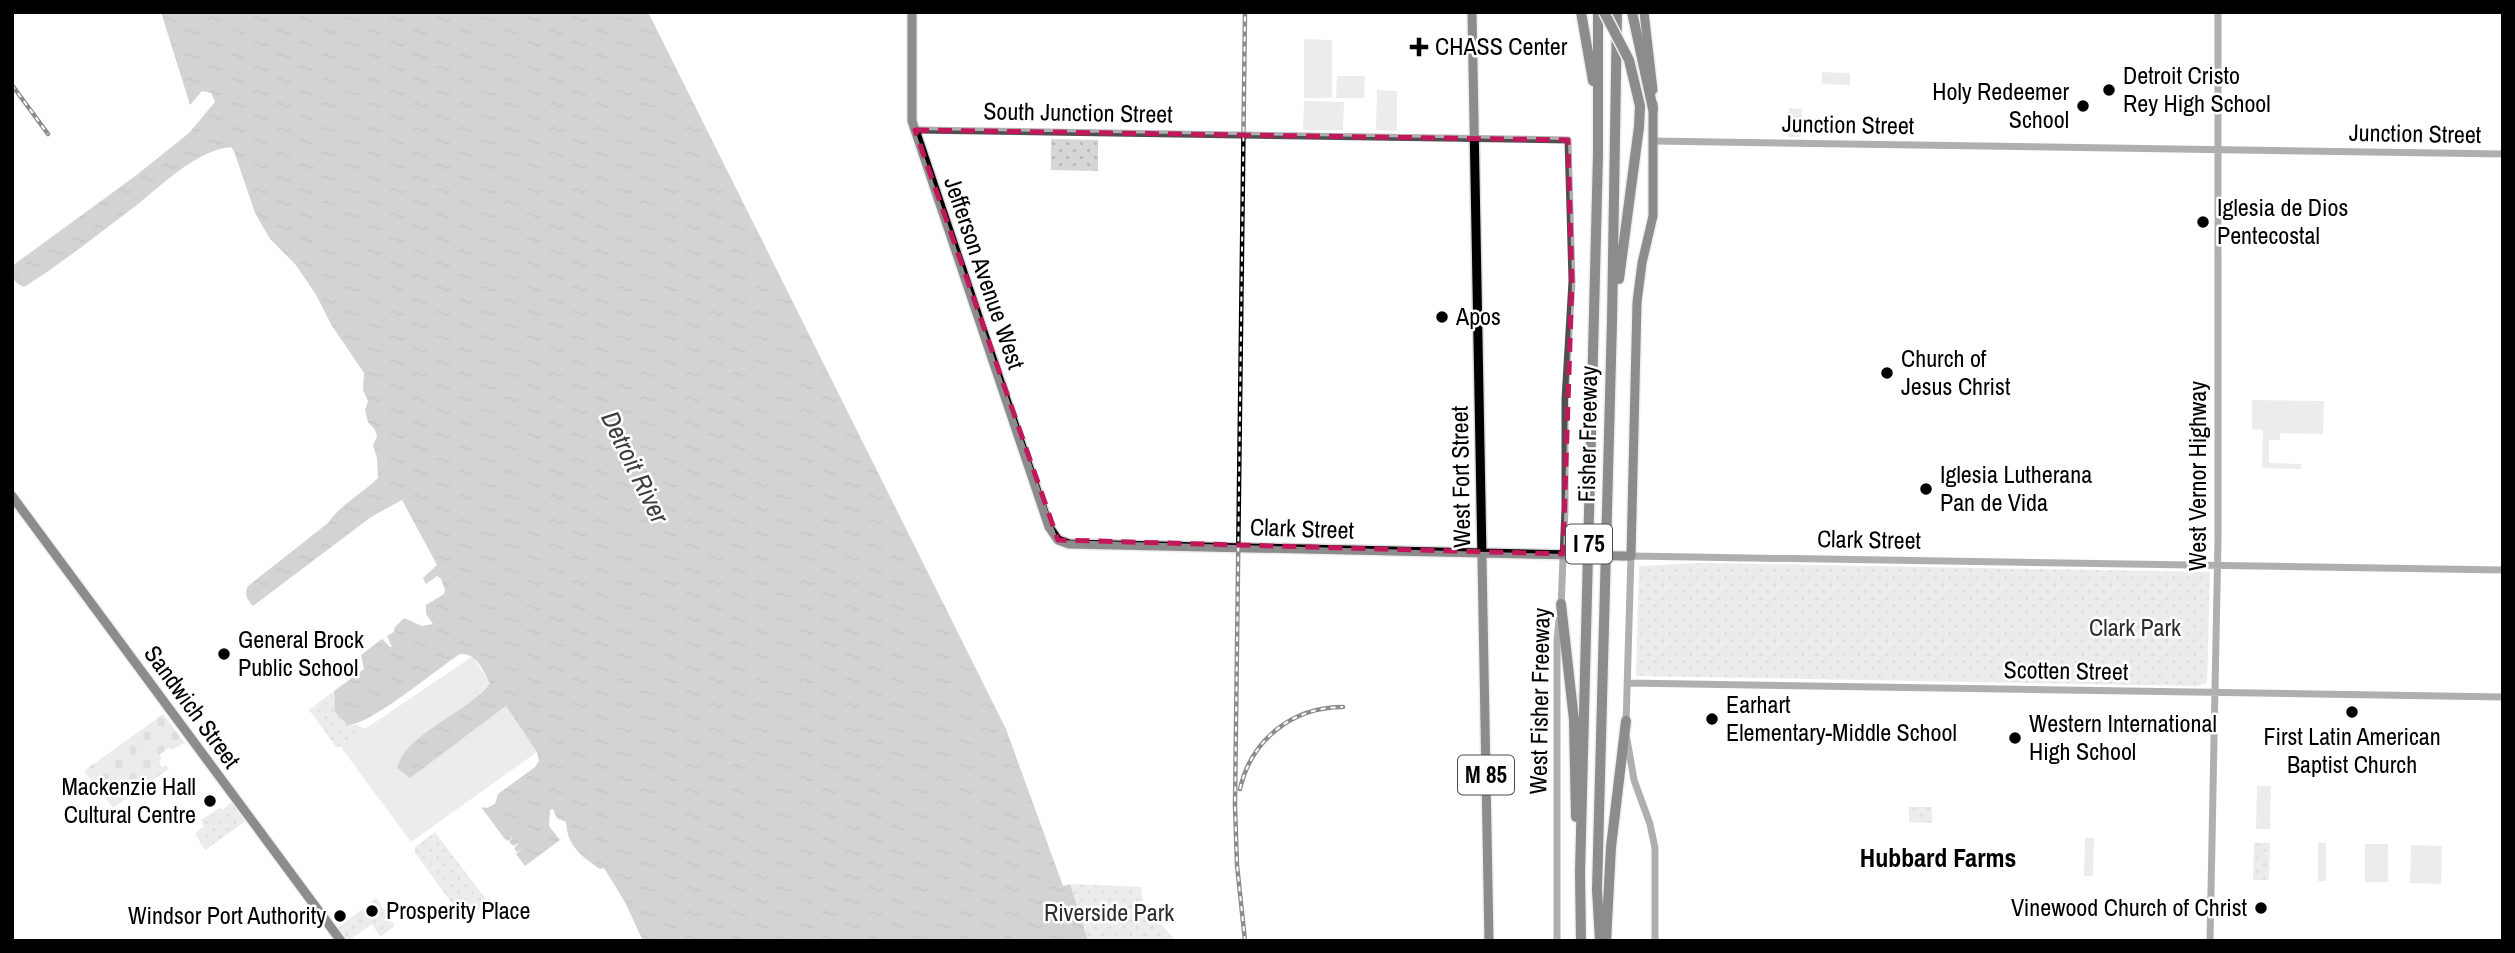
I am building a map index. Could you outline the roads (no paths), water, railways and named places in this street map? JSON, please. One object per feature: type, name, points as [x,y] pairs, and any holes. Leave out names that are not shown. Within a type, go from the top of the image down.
[{"type":"highway","points":[[1581,12],[1591,57],[1598,129]]},
{"type":"highway","name":"Fisher Freeway","points":[[1581,941],[1580,873],[1587,668],[1598,12]]},
{"type":"highway","points":[[1604,12],[1632,67],[1640,106],[1612,321]]},
{"type":"highway","name":"Fisher Freeway","points":[[1600,941],[1597,890],[1617,12]]},
{"type":"highway","points":[[1632,12],[1653,109]]},
{"type":"highway","points":[[1561,604],[1574,720],[1580,873]]},
{"type":"highway","points":[[1606,941],[1611,847],[1626,721]]},
{"type":"main road","name":"Jefferson Avenue West","points":[[912,12],[910,107],[915,130],[1049,527],[1058,540]]},
{"type":"main road","name":"West Fort Street","points":[[1472,12],[1472,138],[1489,941]]},
{"type":"main road","points":[[1627,556],[1637,302],[1642,262],[1653,216],[1653,109],[1644,12]]},
{"type":"main road","name":"Sandwich Street","points":[[12,496],[341,941]]},
{"type":"main road","name":"Clark Street","points":[[1058,540],[1069,544],[1627,556]]},
{"type":"street","name":"West Vernor Highway","points":[[2210,941],[2217,565],[2218,12]]},
{"type":"street","name":"South Junction Street","points":[[915,130],[1472,138]]},
{"type":"street","name":"West Fisher Freeway","points":[[1472,138],[1568,140],[1572,301],[1565,399],[1563,554],[1557,640],[1557,941]]},
{"type":"street","name":"Junction Street","points":[[1654,141],[2503,154]]},
{"type":"street","name":"Clark Street","points":[[1627,556],[2503,570]]},
{"type":"street","points":[[1627,556],[1626,721],[1631,767],[1650,824],[1656,860],[1655,941]]},
{"type":"street","name":"Scotten Street","points":[[1628,683],[2503,697]]},
{"type":"water","name":"Detroit River","points":[[161,12],[648,12],[1006,729],[1063,886],[1070,884],[1088,941],[643,941],[625,902],[604,868],[600,869],[575,848],[569,838],[566,822],[557,818],[553,809],[550,810],[549,826],[560,840],[525,866],[516,854],[523,848],[517,852],[514,848],[519,843],[513,846],[509,842],[514,836],[508,841],[504,838],[481,807],[487,808],[495,804],[498,794],[535,767],[539,761],[537,752],[506,706],[410,778],[397,768],[402,756],[412,744],[468,704],[490,683],[471,656],[460,654],[387,706],[359,722],[348,725],[335,712],[334,691],[364,669],[361,655],[382,639],[392,647],[387,636],[394,632],[404,618],[422,626],[433,624],[426,614],[426,605],[444,594],[445,590],[437,576],[426,584],[423,578],[437,565],[402,500],[371,517],[253,606],[248,599],[248,586],[328,523],[339,510],[378,478],[373,445],[377,437],[368,422],[365,410],[368,401],[363,390],[364,373],[295,264],[270,239],[255,213],[234,151],[231,147],[218,150],[192,162],[79,249],[24,287],[13,277],[12,266],[134,177],[189,133],[215,102],[211,93],[202,91],[190,105]]},
{"type":"railway","points":[[1245,12],[1235,806],[1237,865],[1245,941]]},
{"type":"railway","points":[[12,85],[48,134]]},
{"type":"railway","points":[[1240,789],[1245,771],[1254,756],[1276,730],[1307,713],[1343,707]]},
{"type":"place","name":"CHASS Center","points":[[1419,47]]},
{"type":"place","name":"Detroit Cristo Rey High School","points":[[2109,90]]},
{"type":"place","name":"Holy Redeemer School","points":[[2083,106]]},
{"type":"place","name":"Iglesia de Dios Pentecostal","points":[[2203,222]]},
{"type":"place","name":"Apos","points":[[1442,317]]},
{"type":"place","name":"Church of Jesus Christ","points":[[1887,373]]},
{"type":"place","name":"Iglesia Lutherana Pan de Vida","points":[[1926,489]]},
{"type":"place","name":"General Brock Public School","points":[[224,654]]},
{"type":"place","name":"First Latin American Baptist Church","points":[[2352,712]]},
{"type":"place","name":"Earhart Elementary-Middle School","points":[[1712,719]]},
{"type":"place","name":"Western International High School","points":[[2015,738]]},
{"type":"place","name":"Mackenzie Hall Cultural Centre","points":[[210,801]]},
{"type":"place","name":"Vinewood Church of Christ","points":[[2261,908]]},
{"type":"place","name":"Prosperity Place","points":[[372,911]]},
{"type":"place","name":"Windsor Port Authority","points":[[340,916]]},
{"type":"district","name":"Hubbard Farms","points":[[1938,858]]},
{"type":"park label","name":"Clark Park","points":[[2135,628]]},
{"type":"park label","name":"Riverside Park","points":[[1109,913]]}]
